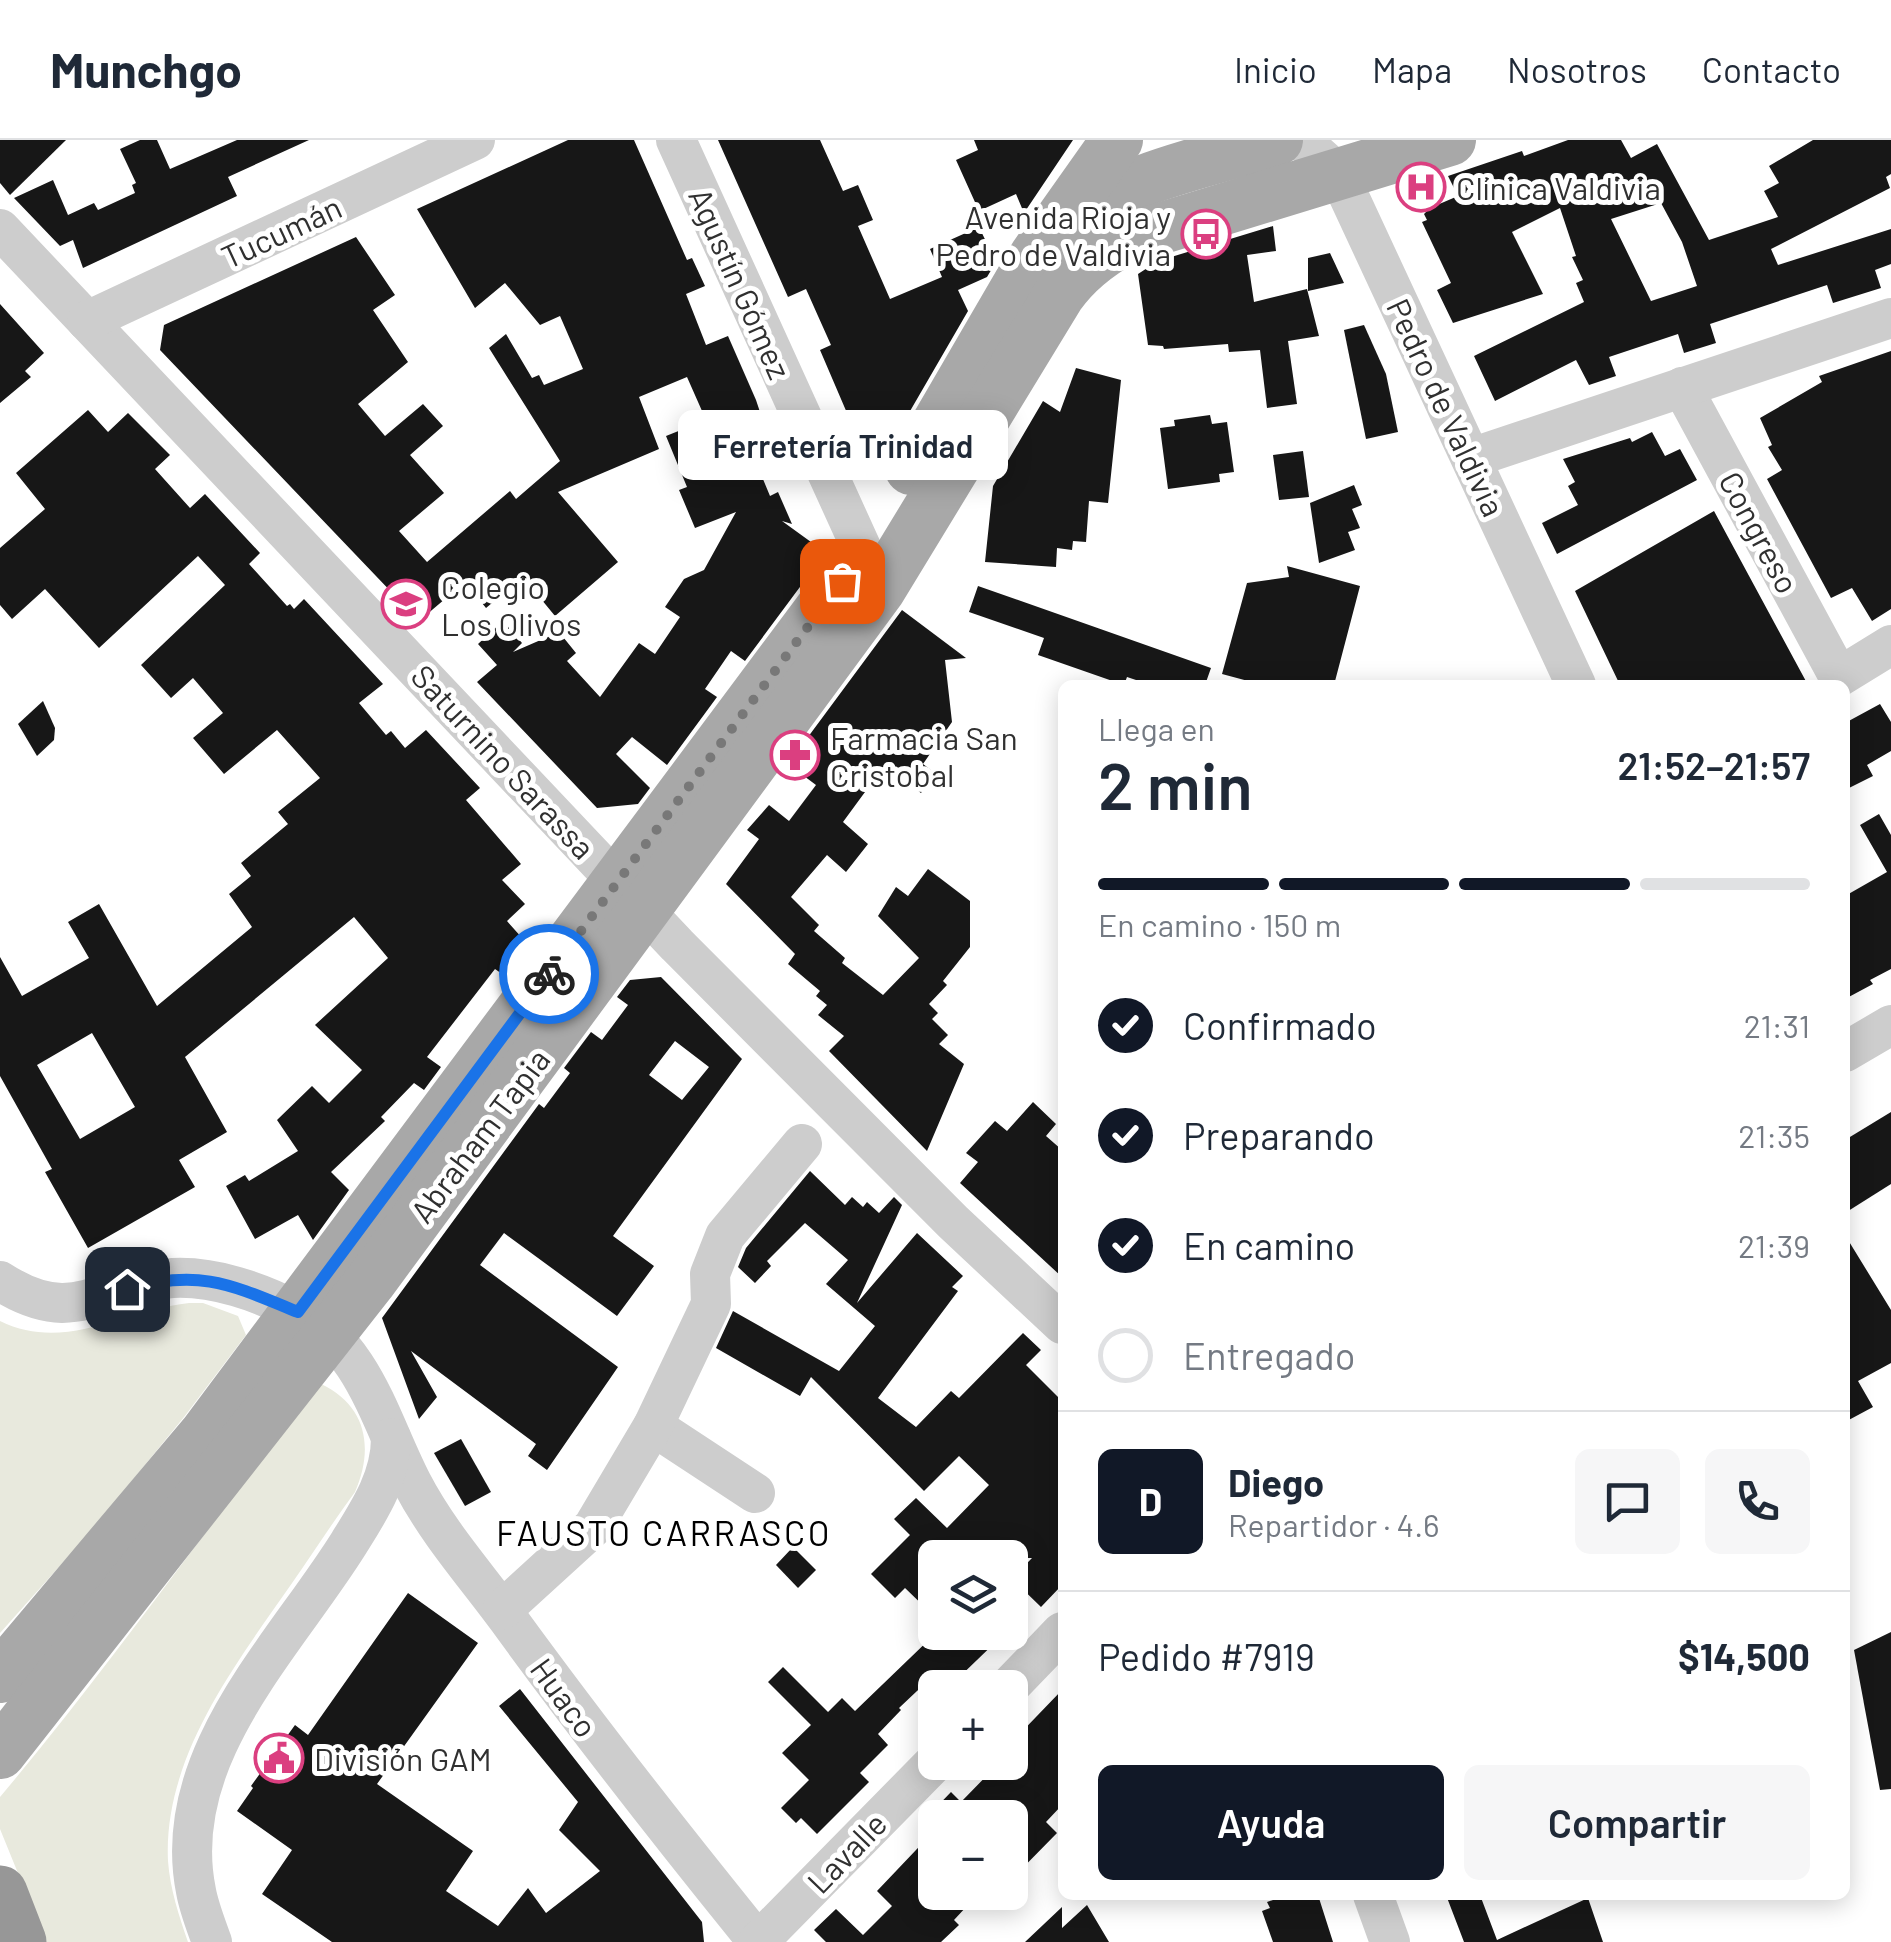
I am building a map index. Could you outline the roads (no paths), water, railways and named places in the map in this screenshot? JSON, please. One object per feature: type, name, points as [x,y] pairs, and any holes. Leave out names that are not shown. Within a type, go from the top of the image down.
[{"type":"highway","points":[[0,1893],[19,1942]]},
{"type":"main road","points":[[1047,275],[1117,140]]},
{"type":"main road","points":[[1047,275],[1069,221],[1112,194],[1278,140]]},
{"type":"main road","points":[[1047,275],[1086,265],[1124,240],[1325,151],[1450,140]]},
{"type":"main road","name":"Abraham Tapia","points":[[0,1752],[17,1682],[140,1570],[313,1324],[872,571],[1047,275]]},
{"type":"street","name":"Tucumán","points":[[87,321],[474,140]]},
{"type":"street","name":"Agustín Gómez","points":[[676,140],[872,571]]},
{"type":"street","name":"Pedro de Valdivia","points":[[1325,151],[1574,680]]},
{"type":"street","name":"Saturnino Sarassa","points":[[0,229],[631,896],[953,1222],[1058,1320]]},
{"type":"street","points":[[1470,458],[1891,318]]},
{"type":"street","name":"Congreso","points":[[1682,387],[1839,677],[1891,646]]},
{"type":"street","points":[[1850,1049],[1891,1024]]},
{"type":"street","points":[[502,1610],[593,1527],[653,1426],[711,1304],[710,1274],[725,1236],[802,1144]]},
{"type":"street","points":[[0,1282],[28,1297],[72,1304],[156,1280],[205,1279],[227,1284],[313,1324]]},
{"type":"street","name":"Huaco","points":[[313,1324],[362,1372],[436,1524],[599,1744],[758,1942]]},
{"type":"street","points":[[653,1426],[756,1493]]},
{"type":"street","points":[[212,1942],[195,1889],[193,1862],[195,1813],[210,1764],[240,1702],[369,1512],[386,1475],[391,1438]]},
{"type":"street","points":[[1025,1670],[1058,1636]]},
{"type":"street","name":"Lavalle","points":[[758,1942],[918,1779]]},
{"type":"street","points":[[1375,1900],[1390,1942]]},
{"type":"place","name":"Clínica Valdivia","points":[[1421,187]]},
{"type":"place","name":"Avenida Rioja y Pedro de Valdivia","points":[[1206,234]]},
{"type":"place","name":"Ferretería Trinidad","points":[[842,581]]},
{"type":"place","name":"Colegio Los Olivos","points":[[406,604]]},
{"type":"place","name":"Farmacia San Cristobal","points":[[795,755]]},
{"type":"place","name":"División GAM","points":[[279,1758]]},
{"type":"district","name":"FAUSTO CARRASCO","points":[[664,1532]]}]
